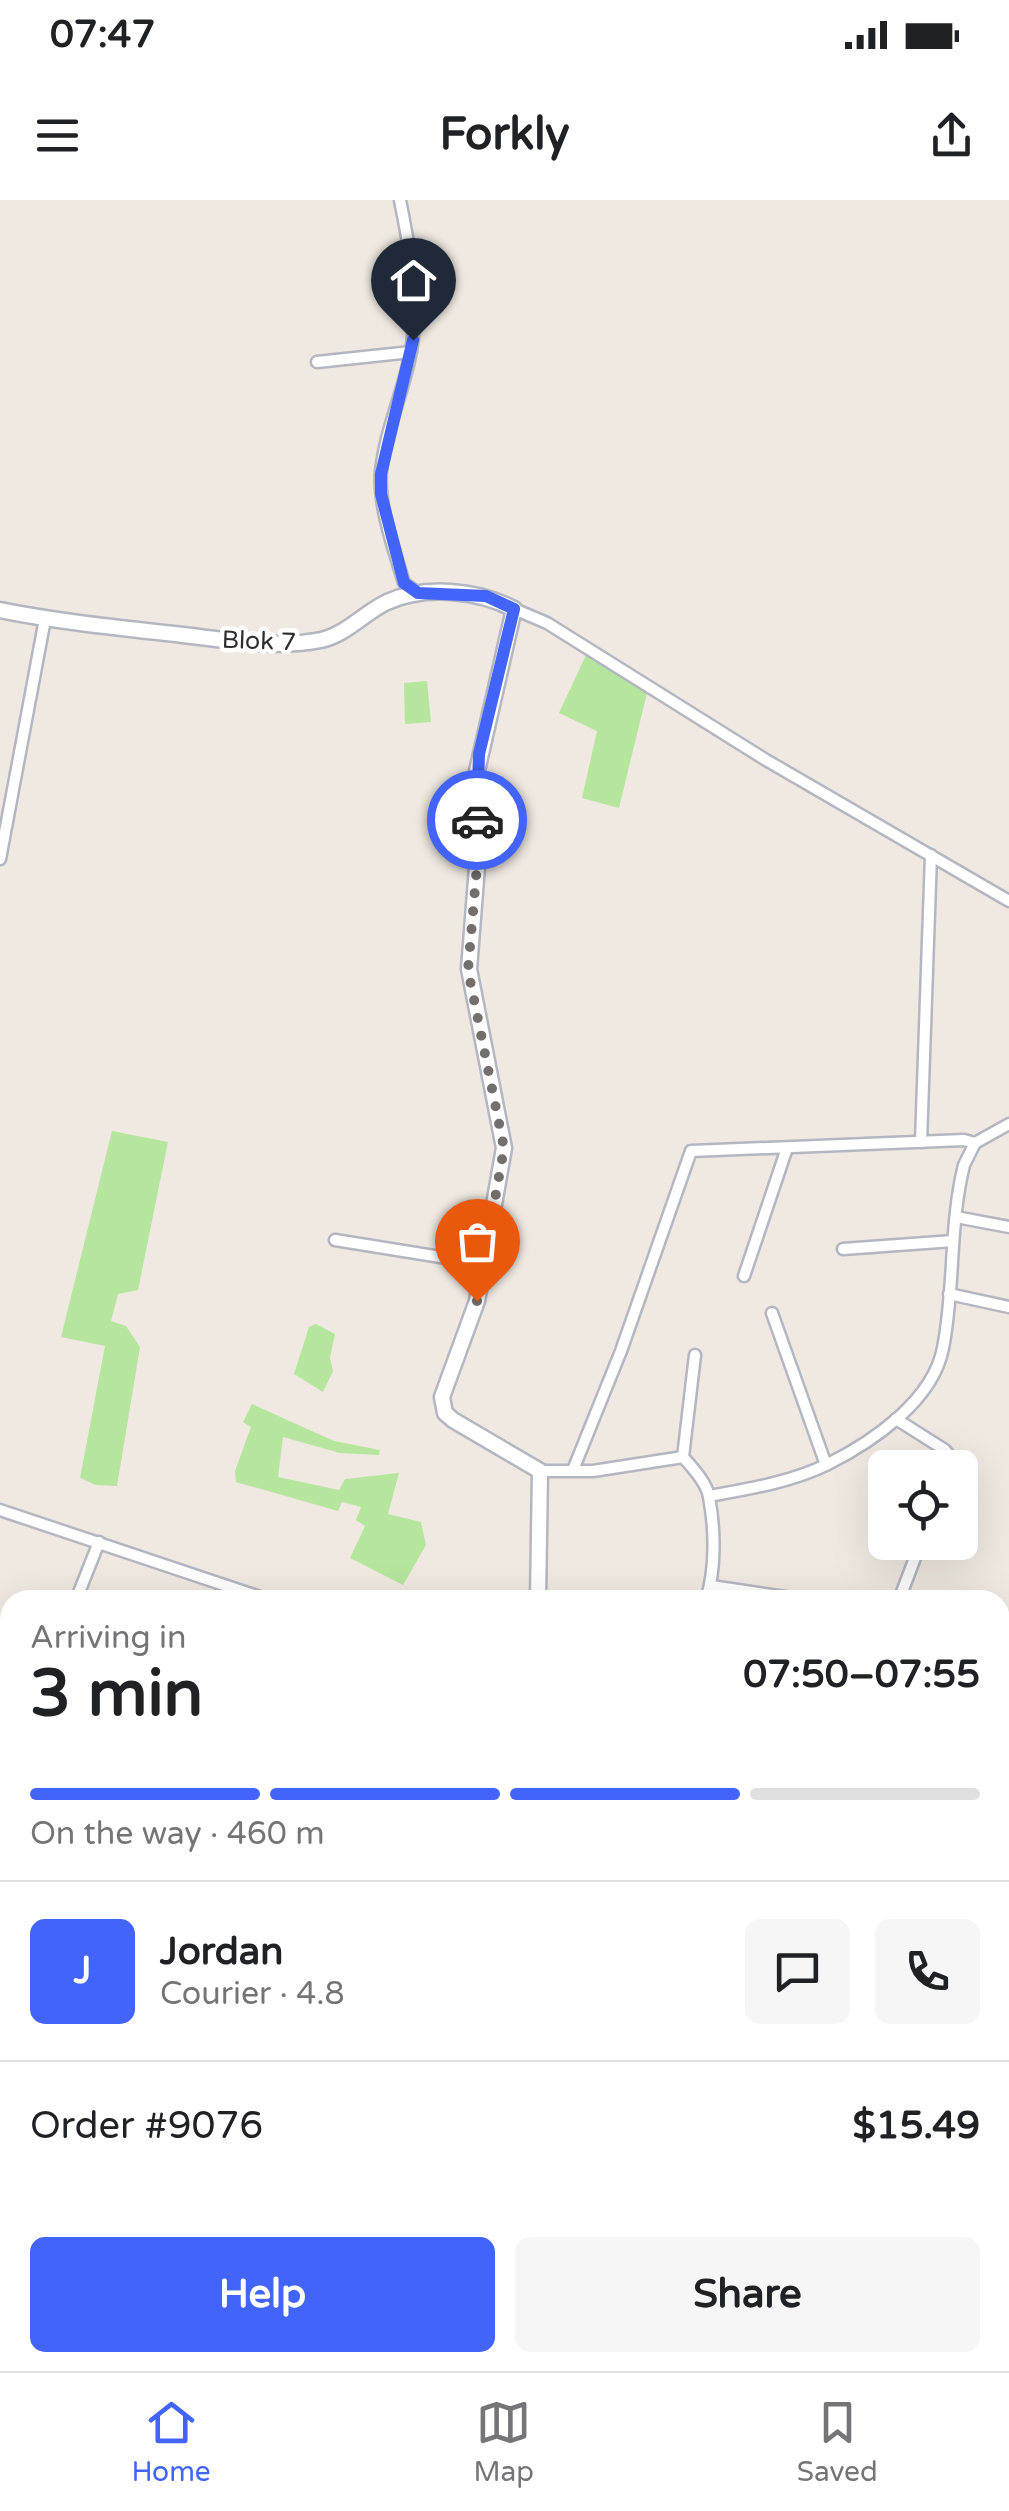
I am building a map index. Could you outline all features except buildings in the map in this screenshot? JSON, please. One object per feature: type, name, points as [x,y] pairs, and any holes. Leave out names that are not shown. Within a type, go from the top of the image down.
[{"type":"street","points":[[400,200],[414,276],[415,312],[410,352],[381,474],[381,494],[404,583],[418,593]]},
{"type":"street","points":[[317,362],[410,352]]},
{"type":"street","points":[[386,603],[401,573]]},
{"type":"street","name":"Blok 7","points":[[0,610],[45,620],[247,642],[300,643],[332,637],[386,603],[418,593],[486,596],[514,609]]},
{"type":"street","points":[[683,1457],[593,1472],[540,1471],[452,1420],[445,1412],[442,1397],[468,1331],[504,1148],[468,970],[478,854],[477,770],[514,609],[547,623],[766,760],[1009,901]]},
{"type":"street","points":[[0,858],[45,620]]},
{"type":"street","points":[[920,1142],[931,855]]},
{"type":"street","points":[[709,1496],[784,1480],[826,1466],[896,1419],[926,1385],[942,1352],[960,1182],[975,1143],[1009,1124]]},
{"type":"street","points":[[572,1470],[622,1350],[691,1151],[964,1140],[975,1143]]},
{"type":"street","points":[[744,1276],[787,1148]]},
{"type":"street","points":[[956,1216],[1009,1227]]},
{"type":"street","points":[[335,1240],[484,1264]]},
{"type":"street","points":[[843,1249],[954,1241]]},
{"type":"street","points":[[949,1294],[1009,1306]]},
{"type":"street","points":[[772,1313],[826,1466]]},
{"type":"street","points":[[696,1355],[683,1457],[709,1496],[713,1542],[709,1590]]},
{"type":"street","points":[[896,1419],[945,1450]]},
{"type":"street","points":[[538,1590],[540,1471]]},
{"type":"street","points":[[0,1510],[236,1590]]},
{"type":"street","points":[[80,1590],[99,1542]]},
{"type":"street","points":[[902,1590],[915,1560]]},
{"type":"street","points":[[710,1586],[737,1590]]},
{"type":"green space","points":[[586,655],[647,693],[619,808],[582,798],[597,731],[559,713]]},
{"type":"green space","points":[[427,681],[431,722],[405,724],[404,683]]},
{"type":"green space","points":[[112,1131],[168,1142],[138,1290],[118,1294],[111,1321],[126,1326],[140,1347],[117,1486],[96,1485],[80,1478],[105,1346],[61,1337]]},
{"type":"green space","points":[[316,1324],[335,1334],[330,1358],[333,1371],[323,1392],[294,1374],[309,1327]]},
{"type":"green space","points":[[252,1404],[334,1441],[380,1450],[379,1455],[340,1453],[283,1437],[278,1477],[339,1490],[345,1479],[399,1473],[388,1514],[421,1522],[426,1545],[403,1585],[350,1558],[365,1526],[356,1520],[361,1507],[342,1502],[338,1511],[236,1482],[235,1471],[251,1427],[243,1422]]},
{"type":"way so far","points":[[477,820],[478,854],[468,970],[504,1148],[477,1301]]},
{"type":"route","points":[[413,340],[381,474],[381,494],[404,583],[418,593],[486,596],[514,609],[479,754],[477,820]]}]
